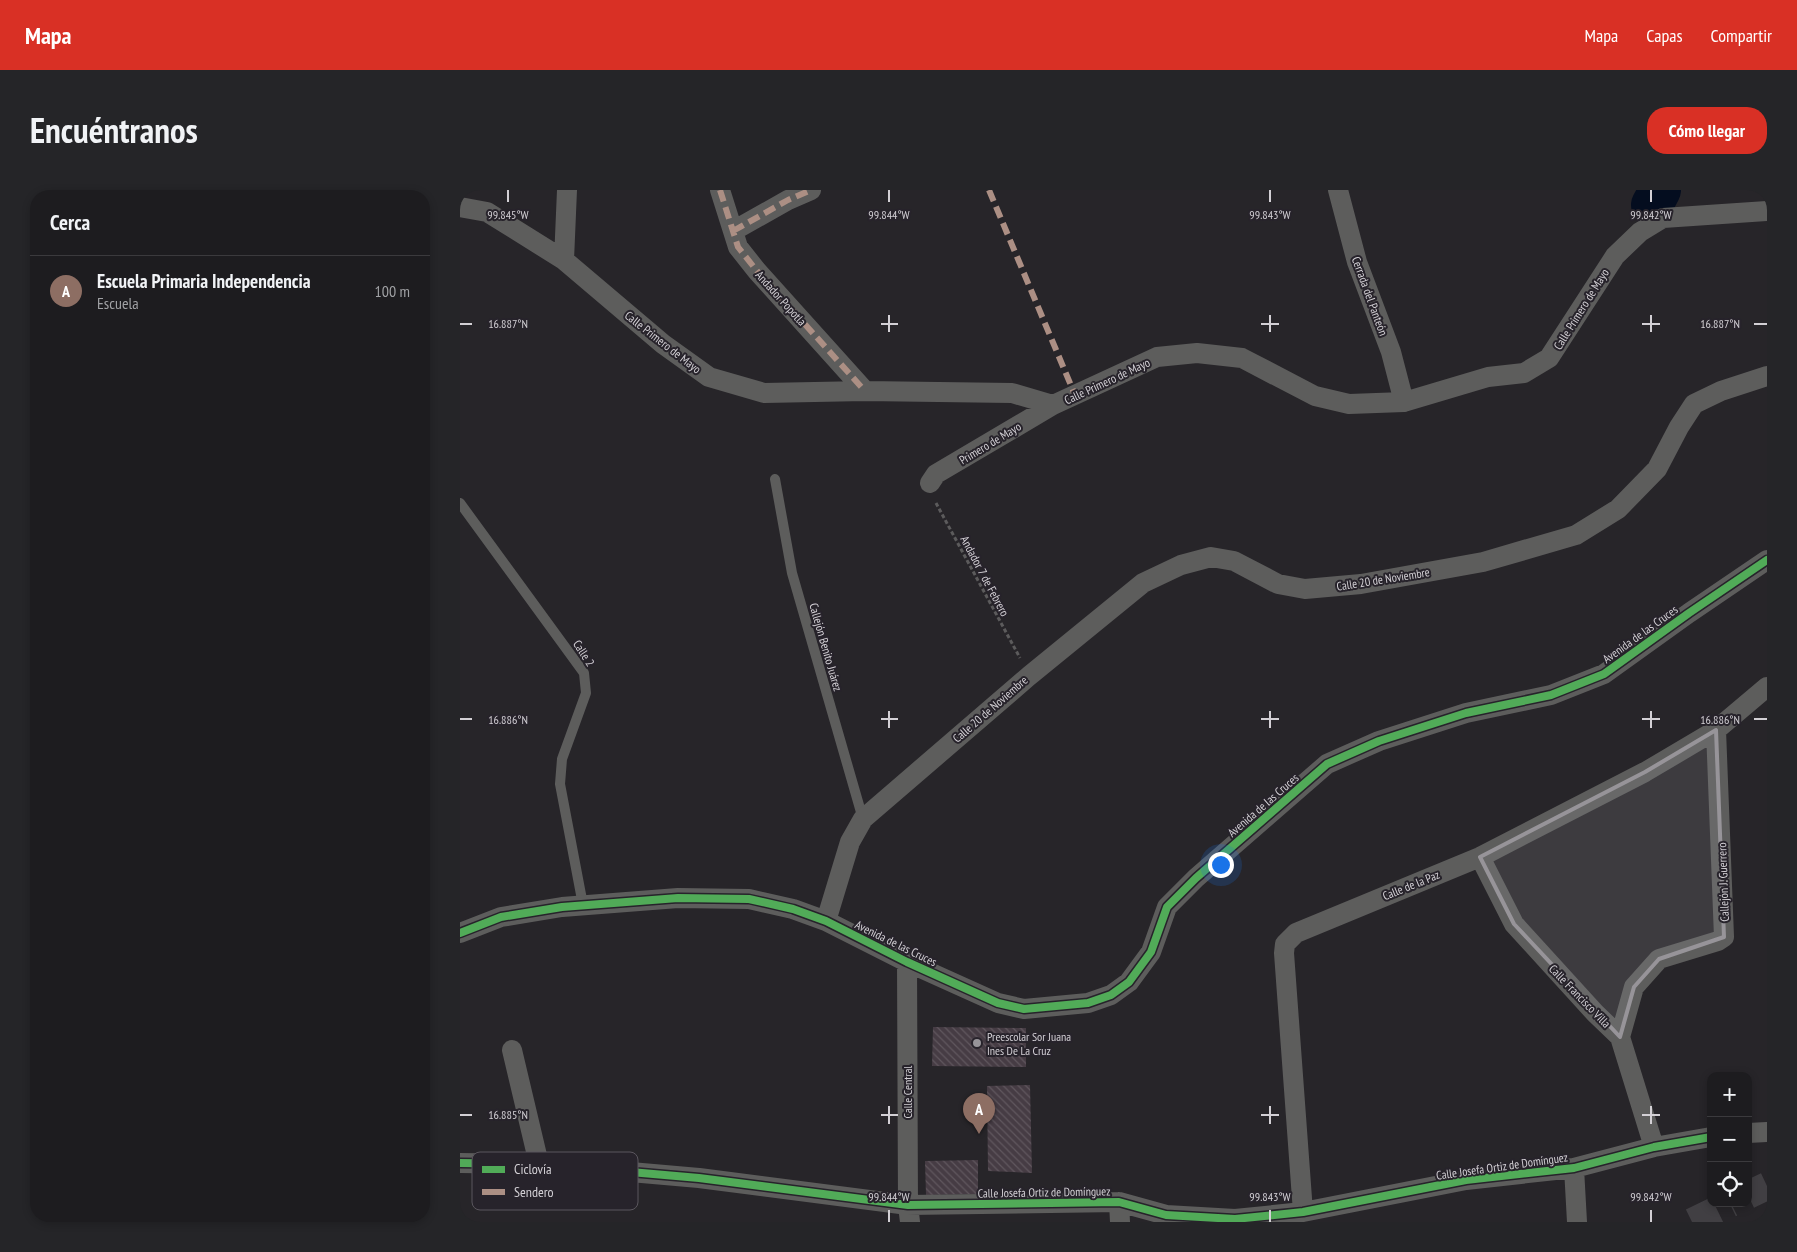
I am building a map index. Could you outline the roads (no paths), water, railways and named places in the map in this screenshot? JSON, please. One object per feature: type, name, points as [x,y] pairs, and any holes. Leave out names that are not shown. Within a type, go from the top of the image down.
[{"type":"street","points":[[564,260],[567,190]]},
{"type":"street","name":"Andador Popotla","points":[[720,190],[738,247],[757,271],[864,391]]},
{"type":"street","points":[[734,232],[788,200],[811,190]]},
{"type":"street","name":"Cerrada del Panteón","points":[[1338,190],[1358,262],[1391,352],[1404,402]]},
{"type":"street","name":"Calle Primero de Mayo","points":[[460,207],[487,212],[564,260],[663,344],[710,378],[764,393],[864,391],[1012,393],[1053,405],[1157,357],[1197,353],[1242,358],[1315,396],[1350,404],[1404,402],[1488,377],[1524,373],[1549,358],[1615,256],[1640,232],[1663,218],[1767,211]]},
{"type":"street","name":"Calle 20 de Noviembre","points":[[826,921],[850,842],[863,820],[1030,676],[1143,583],[1181,565],[1211,557],[1234,562],[1278,584],[1305,589],[1361,584],[1483,562],[1576,535],[1618,509],[1656,469],[1694,404],[1721,391],[1767,376]]},
{"type":"street","name":"Primero de Mayo","points":[[930,483],[936,474],[1053,405]]},
{"type":"street","name":"Avenida de las Cruces","points":[[460,933],[502,917],[583,904],[678,898],[749,899],[793,909],[826,921],[907,962],[998,1004],[1024,1009],[1088,1003],[1111,995],[1128,982],[1151,952],[1167,906],[1196,878],[1327,764],[1388,738],[1466,713],[1551,695],[1604,674],[1689,612],[1767,560]]},
{"type":"street","name":"Calle de la Paz","points":[[1303,1212],[1285,962],[1286,944],[1296,933],[1480,857],[1645,772],[1716,730],[1767,686]]},
{"type":"street","name":"Callejón J. Guerrero","points":[[1620,1037],[1634,987],[1659,959],[1718,941],[1724,937],[1716,730]]},
{"type":"street","name":"Calle Francisco Villa","points":[[1480,857],[1514,924],[1620,1037],[1654,1148]]},
{"type":"street","name":"Calle Central","points":[[907,962],[909,1214]]},
{"type":"street","points":[[512,1050],[536,1152]]},
{"type":"street","points":[[1752,1134],[1767,1132]]},
{"type":"street","name":"Calle Josefa Ortiz de Domínguez","points":[[638,1173],[699,1178],[909,1214],[1120,1212],[1235,1219],[1303,1212],[1466,1180],[1574,1168],[1654,1148],[1707,1138]]},
{"type":"street","points":[[1574,1168],[1577,1222]]},
{"type":"lane","name":"Callejón Benito Juárez","points":[[775,479],[792,573],[863,820]]},
{"type":"lane","name":"Calle 2","points":[[460,502],[584,674],[586,693],[562,758],[560,784],[583,904]]},
{"type":"waterway","points":[[1652,205],[1660,190]]},
{"type":"tunnel","points":[[1752,1193],[1767,1186]]},
{"type":"tunnel","points":[[1692,1222],[1723,1207]]},
{"type":"place","name":"Preescolar Sor Juana Ines De La Cruz","points":[[977,1043]]},
{"type":"place","name":"Escuela Primaria Independencia","points":[[979,1134]]}]
